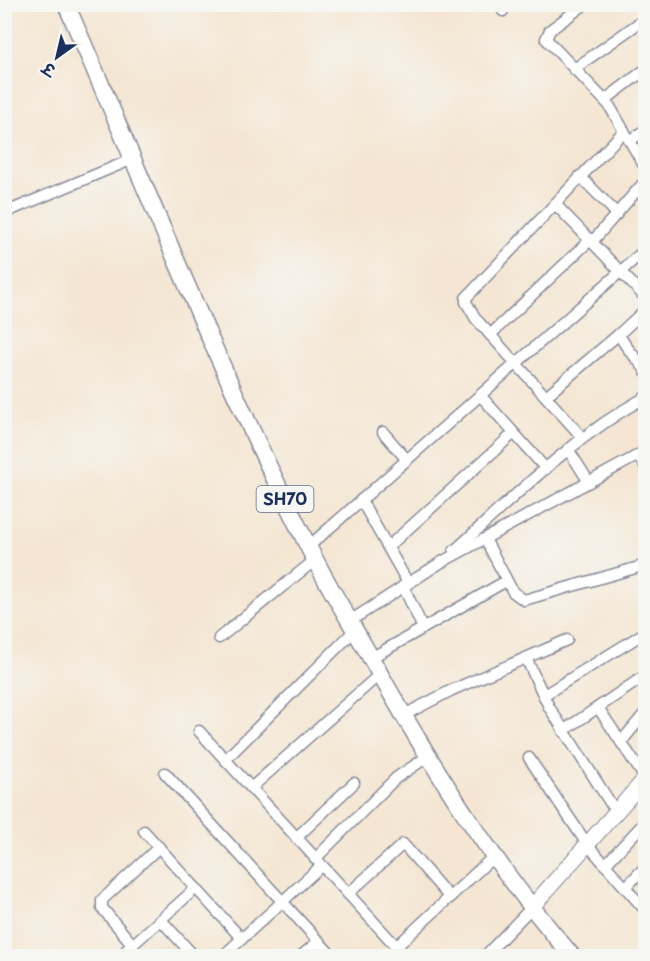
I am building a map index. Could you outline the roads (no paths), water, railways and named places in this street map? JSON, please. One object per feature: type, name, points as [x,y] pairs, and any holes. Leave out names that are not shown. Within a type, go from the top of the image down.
[{"type":"main road","name":"SH70","points":[[66,4],[195,303],[312,554],[427,757],[493,857],[564,953]]},
{"type":"street","points":[[585,4],[550,30],[546,36],[549,43],[605,100],[645,169]]},
{"type":"street","points":[[574,69],[645,18]]},
{"type":"street","points":[[605,100],[645,69]]},
{"type":"street","points":[[582,437],[490,334],[468,307],[466,298],[580,176],[627,136],[645,129]]},
{"type":"street","points":[[4,213],[133,159]]},
{"type":"street","points":[[580,176],[617,213]]},
{"type":"street","points":[[490,334],[591,242],[645,180]]},
{"type":"street","points":[[555,204],[645,298]]},
{"type":"street","points":[[219,639],[312,554],[362,500],[645,249]]},
{"type":"street","points":[[4,286],[4,296]]},
{"type":"street","points":[[546,396],[645,309]]},
{"type":"street","points":[[619,334],[626,349],[641,363],[645,372]]},
{"type":"street","points":[[480,395],[546,469]]},
{"type":"street","points":[[440,563],[582,437],[611,416],[645,397]]},
{"type":"street","points":[[383,432],[407,460]]},
{"type":"street","points":[[388,547],[514,433]]},
{"type":"street","points":[[568,449],[589,482]]},
{"type":"street","points":[[225,760],[353,626],[406,584],[440,563],[642,453],[645,467]]},
{"type":"street","points":[[362,500],[406,584],[423,628]]},
{"type":"street","points":[[484,539],[506,581],[518,597],[524,600],[645,566]]},
{"type":"street","points":[[371,658],[506,581]]},
{"type":"street","points":[[544,695],[645,632]]},
{"type":"street","points":[[404,716],[452,690],[567,640]]},
{"type":"street","points":[[526,658],[563,731],[616,812]]},
{"type":"street","points":[[251,788],[380,674]]},
{"type":"street","points":[[563,731],[599,709],[645,675]]},
{"type":"street","points":[[485,957],[531,909],[645,778],[599,709]]},
{"type":"street","points":[[621,742],[645,712]]},
{"type":"street","points":[[199,731],[405,957]]},
{"type":"street","points":[[224,957],[283,901],[396,778],[427,757]]},
{"type":"street","points":[[529,758],[587,844],[645,911]]},
{"type":"street","points":[[165,773],[332,957]]},
{"type":"street","points":[[296,838],[354,783]]},
{"type":"street","points":[[605,865],[645,820]]},
{"type":"street","points":[[144,831],[242,939]]},
{"type":"street","points":[[348,894],[403,844],[450,898]]},
{"type":"street","points":[[133,945],[102,908],[102,900],[159,847]]},
{"type":"street","points":[[396,947],[493,857]]},
{"type":"street","points":[[626,888],[645,866]]},
{"type":"street","points":[[120,957],[196,888]]},
{"type":"street","points":[[161,920],[194,957]]},
{"type":"street","points":[[302,957],[319,941]]}]
